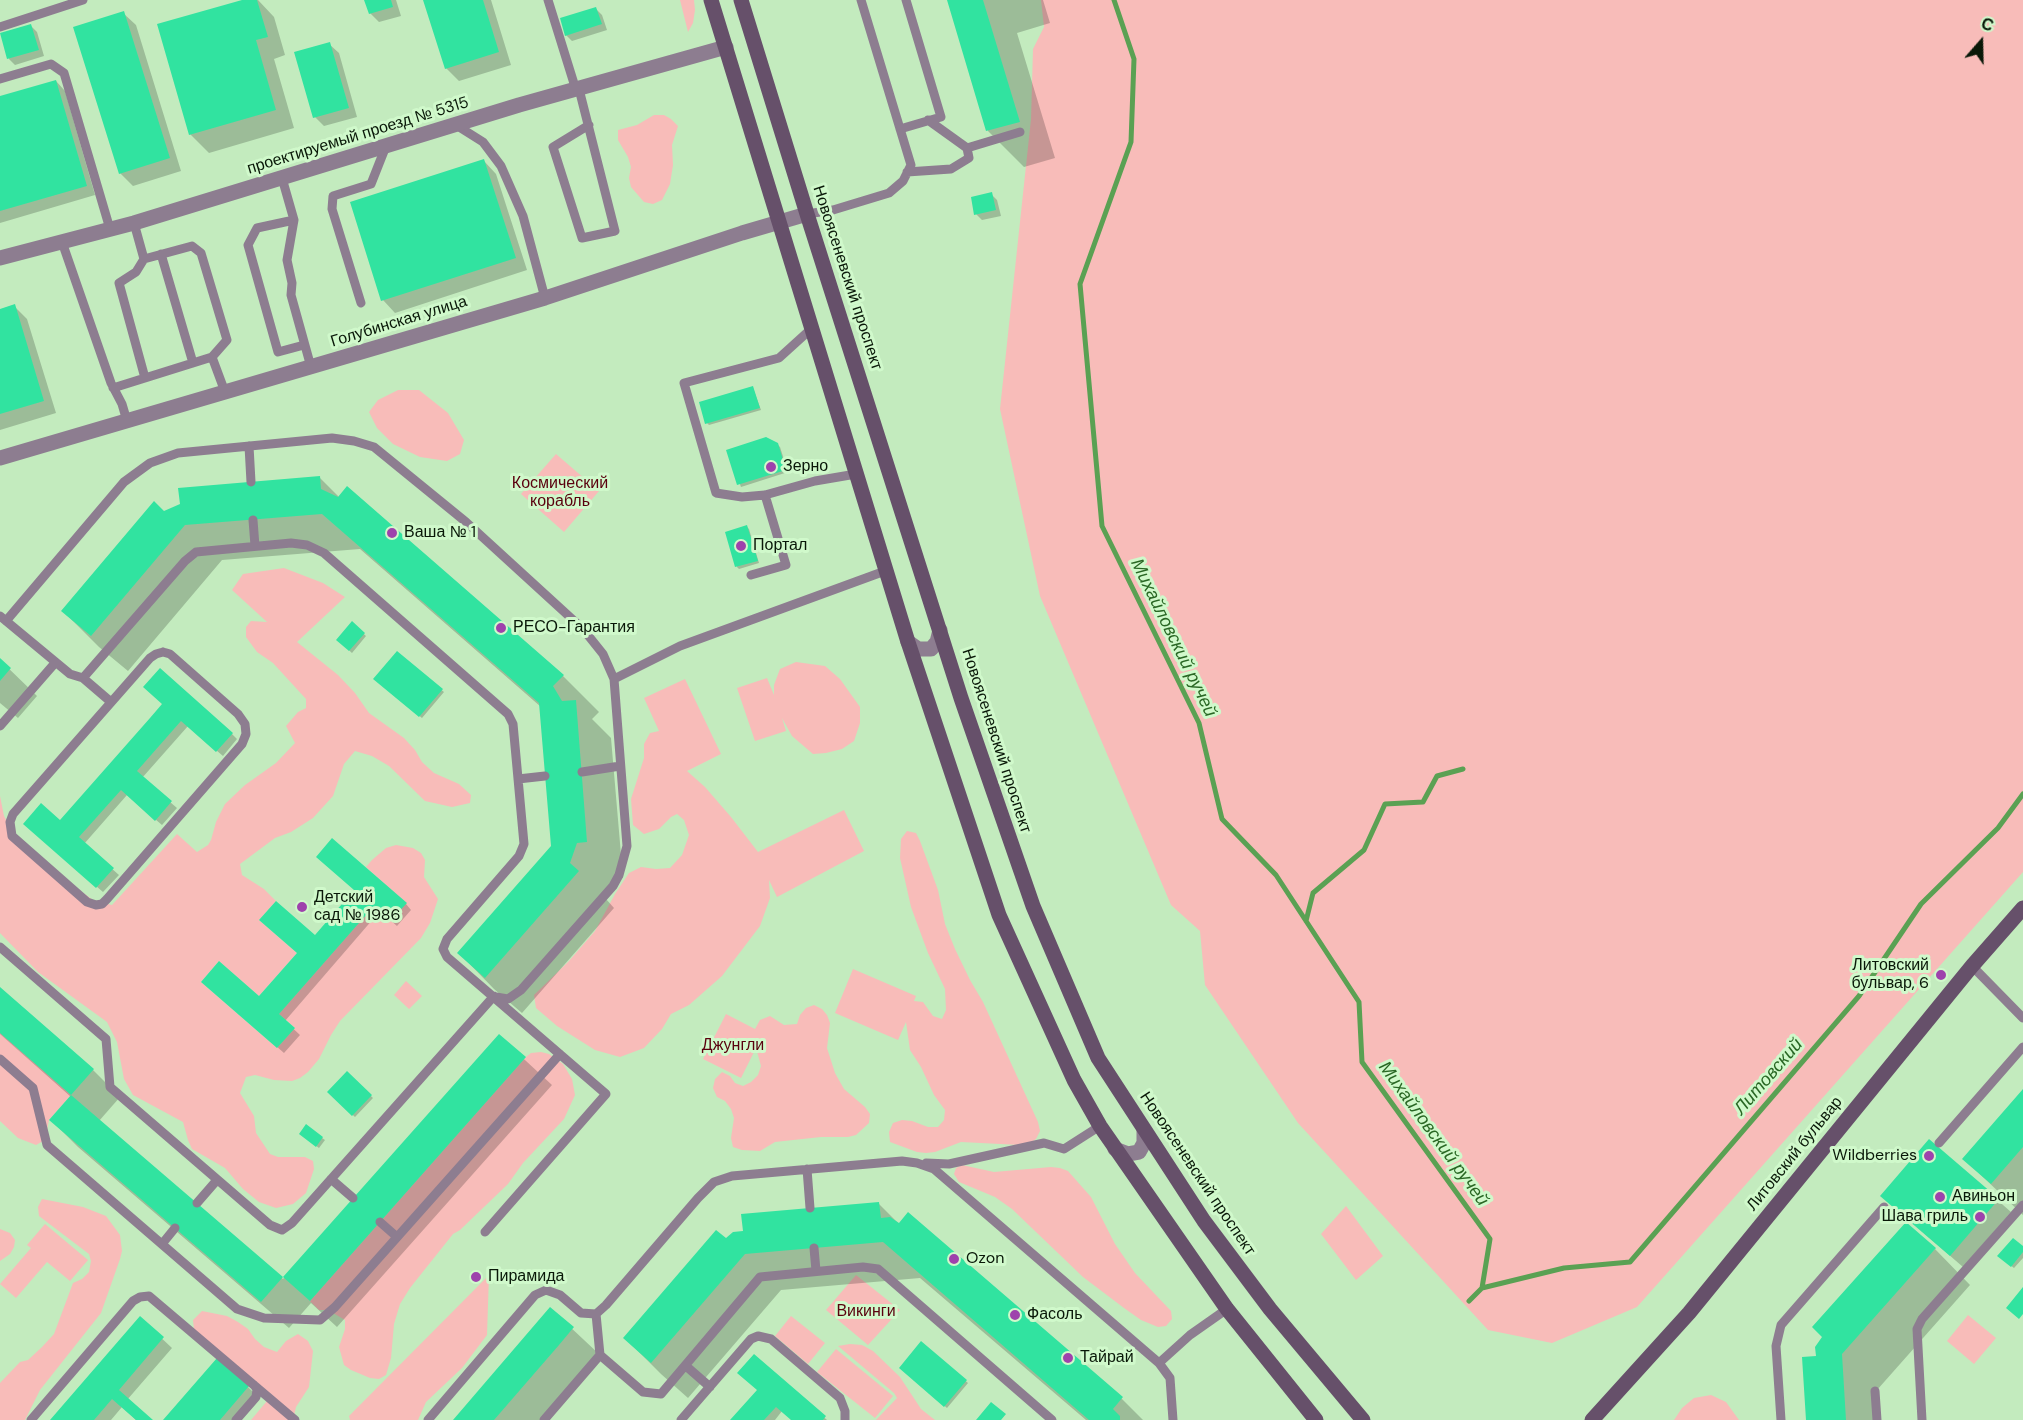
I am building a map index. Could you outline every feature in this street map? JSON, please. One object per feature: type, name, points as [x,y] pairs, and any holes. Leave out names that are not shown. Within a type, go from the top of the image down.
[{"type":"main road","points":[[711,0],[885,571],[999,915],[1074,1080],[1100,1126],[1227,1309],[1316,1420]]},
{"type":"main road","name":"Новоясеневский проспект","points":[[741,0],[961,698],[1033,906],[1098,1058],[1204,1221],[1270,1309],[1363,1420]]},
{"type":"main road","name":"Литовский бульвар","points":[[1592,1420],[1689,1313],[1972,966],[2023,908]]},
{"type":"street","name":"проектируемый проезд № 5315","points":[[0,258],[134,223],[456,125],[726,47]]},
{"type":"street","name":"Голубинская улица","points":[[0,458],[545,298],[807,214]]},
{"type":"street","points":[[908,642],[918,649],[931,649],[937,642],[940,630]]},
{"type":"street","points":[[1115,1149],[1128,1154],[1139,1152],[1144,1143],[1144,1130]]},
{"type":"street","points":[[1137,1179],[1137,1167],[1142,1158],[1153,1156],[1164,1161]]},
{"type":"lane","points":[[0,27],[83,0]]},
{"type":"lane","points":[[548,0],[578,90],[588,126],[615,231],[582,238],[553,147],[588,126]]},
{"type":"lane","points":[[807,214],[833,210],[889,193],[903,181],[911,165],[861,0]]},
{"type":"lane","points":[[900,129],[941,117],[906,0]]},
{"type":"lane","points":[[0,79],[51,64],[64,73],[110,229]]},
{"type":"lane","points":[[907,172],[951,169],[969,158],[967,148],[928,120]]},
{"type":"lane","points":[[456,125],[483,142],[501,166],[523,216],[545,298]]},
{"type":"lane","points":[[967,148],[1020,132]]},
{"type":"lane","points":[[361,303],[332,209],[333,196],[371,184],[386,146]]},
{"type":"lane","points":[[282,178],[294,220],[287,260],[292,283],[291,295],[311,367]]},
{"type":"lane","points":[[294,220],[257,228],[248,245],[278,352],[304,345]]},
{"type":"lane","points":[[134,223],[144,259]]},
{"type":"lane","points":[[62,242],[113,388],[127,421]]},
{"type":"lane","points":[[113,388],[145,378],[193,363],[212,357],[227,340],[201,253],[192,246],[144,259],[136,273],[119,283],[145,378]]},
{"type":"lane","points":[[161,254],[193,363]]},
{"type":"lane","points":[[811,329],[779,358],[684,383],[716,493],[742,497],[765,495],[815,481],[856,474]]},
{"type":"lane","points":[[212,357],[225,392]]},
{"type":"lane","points":[[111,702],[83,678],[70,674],[3,618],[124,482],[150,463],[178,453],[332,438],[374,447],[466,522],[582,629],[603,654],[614,678],[627,846],[619,875],[613,886],[521,990],[508,999],[494,996]]},
{"type":"lane","points":[[249,446],[251,482]]},
{"type":"lane","points":[[751,575],[786,565],[765,495]]},
{"type":"lane","points":[[253,520],[255,546]]},
{"type":"lane","points":[[83,678],[196,552],[291,543],[307,545],[324,553],[508,714],[513,724],[524,844],[519,856],[447,939],[444,949],[447,957],[606,1094],[485,1232]]},
{"type":"lane","points":[[614,678],[680,646],[885,571]]},
{"type":"lane","points":[[164,652],[170,654],[238,714],[245,724],[246,734],[243,744],[107,899],[102,904],[96,905],[87,902],[12,836],[10,822],[13,814],[111,702],[150,658],[164,652]]},
{"type":"lane","points":[[0,726],[56,663]]},
{"type":"lane","points":[[582,772],[620,766]]},
{"type":"lane","points":[[518,779],[545,776]]},
{"type":"lane","points":[[0,947],[106,1039],[110,1087],[270,1225],[282,1230],[292,1223],[494,996]]},
{"type":"lane","points":[[1972,966],[2023,1018]]},
{"type":"lane","points":[[1939,1143],[2023,1047]]},
{"type":"lane","points":[[0,1059],[33,1088],[47,1145],[237,1309],[264,1318],[320,1320],[335,1307],[560,1054]]},
{"type":"lane","points":[[428,1420],[535,1295],[546,1290],[560,1294],[581,1313],[596,1314],[714,1182],[732,1176],[902,1161],[949,1164],[1044,1143],[1064,1149],[1100,1126]]},
{"type":"lane","points":[[917,1163],[934,1169],[1159,1363],[1170,1378],[1173,1420]]},
{"type":"lane","points":[[807,1169],[810,1208]]},
{"type":"lane","points":[[331,1179],[353,1198]]},
{"type":"lane","points":[[197,1203],[217,1180]]},
{"type":"lane","points":[[1919,1419],[1917,1329],[1922,1319],[2023,1205]]},
{"type":"lane","points":[[1781,1420],[1776,1346],[1781,1325],[1884,1207]]},
{"type":"lane","points":[[380,1222],[397,1237]]},
{"type":"lane","points":[[162,1244],[175,1228]]},
{"type":"lane","points":[[814,1248],[816,1271]]},
{"type":"lane","points":[[596,1314],[600,1355],[644,1392],[661,1394],[760,1277],[863,1267],[878,1269],[1052,1420]]},
{"type":"lane","points":[[31,1420],[133,1301],[149,1296],[295,1420]]},
{"type":"lane","points":[[1159,1363],[1190,1335],[1227,1309]]},
{"type":"lane","points":[[681,1420],[751,1340],[758,1336],[771,1339],[840,1398],[845,1411],[844,1420]]},
{"type":"lane","points":[[544,1420],[600,1355]]},
{"type":"lane","points":[[686,1366],[710,1387]]},
{"type":"lane","points":[[236,1420],[256,1397],[257,1389],[254,1385]]},
{"type":"lane","points":[[1875,1391],[1877,1420]]},
{"type":"green space","points":[[680,0],[694,0],[693,23],[688,32]]},
{"type":"green space","points":[[1041,0],[2023,0],[2023,872],[1637,1307],[1552,1343],[1488,1330],[1298,1123],[1205,985],[1200,931],[1171,905],[1040,596],[1000,409],[1031,119],[1033,49],[1044,27]]},
{"type":"green space","points":[[654,115],[664,115],[678,126],[672,145],[673,165],[670,184],[662,200],[653,204],[644,202],[631,187],[629,178],[631,167],[618,140],[618,130],[637,125]]},
{"type":"green space","points":[[398,390],[419,390],[448,413],[464,440],[460,454],[447,461],[420,457],[393,444],[377,428],[369,412],[378,400]]},
{"type":"green space","name":"Космический корабль","points":[[556,454],[599,491],[564,532],[521,494]]},
{"type":"green space","points":[[284,568],[323,583],[345,597],[297,642],[338,675],[369,713],[404,738],[422,762],[434,773],[459,784],[471,795],[470,803],[452,807],[425,801],[389,766],[372,756],[355,751],[344,764],[333,796],[313,818],[291,832],[275,838],[240,864],[242,875],[264,889],[276,901],[259,920],[297,953],[259,996],[219,961],[201,982],[277,1048],[295,1028],[279,1014],[373,907],[390,921],[406,903],[366,867],[372,860],[386,848],[396,845],[413,848],[421,853],[425,860],[424,877],[438,899],[430,923],[421,938],[340,1021],[319,1059],[308,1072],[292,1081],[274,1080],[255,1075],[246,1077],[240,1093],[254,1116],[256,1133],[270,1154],[278,1157],[305,1157],[313,1161],[314,1169],[306,1193],[293,1204],[276,1208],[259,1202],[243,1189],[225,1168],[192,1149],[183,1122],[133,1095],[124,1079],[117,1042],[107,1022],[38,972],[0,933],[0,796],[4,816],[13,833],[64,879],[93,900],[112,905],[177,834],[197,852],[208,845],[225,804],[245,785],[276,763],[295,743],[286,726],[298,712],[306,708],[306,699],[273,663],[257,652],[246,637],[246,627],[251,621],[267,622],[232,590],[243,574]]},
{"type":"green space","points":[[796,662],[825,666],[840,679],[860,707],[860,723],[854,741],[842,749],[813,754],[792,736],[782,718],[786,731],[755,741],[737,688],[767,678],[774,695],[774,685],[780,669]]},
{"type":"green space","points":[[685,679],[721,754],[687,771],[705,787],[758,852],[844,810],[864,851],[777,897],[769,880],[770,898],[760,926],[722,976],[689,1005],[671,1014],[662,1029],[644,1048],[620,1057],[595,1050],[557,1026],[536,1008],[534,995],[569,961],[595,931],[629,873],[641,867],[670,868],[682,855],[689,835],[684,820],[677,814],[659,829],[644,834],[633,825],[631,799],[644,758],[644,744],[650,733],[659,731],[644,698]]},
{"type":"green space","points":[[907,831],[916,833],[920,841],[938,890],[945,924],[955,949],[983,1002],[1038,1122],[1040,1131],[1036,1139],[1029,1144],[961,1142],[926,1153],[890,1142],[889,1132],[893,1123],[902,1120],[928,1127],[938,1127],[944,1120],[945,1110],[934,1095],[910,1050],[906,1022],[898,1040],[835,1013],[853,969],[916,996],[914,1001],[923,1002],[933,1016],[942,1019],[946,1010],[945,989],[928,953],[911,907],[900,858],[901,839]]},
{"type":"green space","points":[[406,981],[422,996],[409,1009],[394,995]]},
{"type":"green space","name":"Джунгли","points":[[814,1005],[822,1009],[830,1023],[827,1048],[835,1073],[844,1089],[870,1114],[869,1123],[856,1135],[848,1137],[821,1137],[775,1142],[760,1151],[733,1147],[731,1138],[734,1118],[725,1101],[717,1097],[713,1088],[715,1079],[722,1072],[730,1076],[735,1083],[743,1086],[758,1075],[761,1066],[756,1048],[741,1078],[703,1059],[726,1014],[755,1029],[760,1020],[770,1016],[784,1025],[797,1024],[806,1008]]},
{"type":"green space","points":[[0,1033],[71,1095],[49,1120],[45,1140],[36,1145],[18,1138],[0,1121]]},
{"type":"green space","points":[[531,1053],[549,1054],[563,1064],[572,1079],[575,1095],[564,1119],[523,1163],[508,1184],[453,1234],[410,1288],[400,1304],[394,1324],[391,1358],[386,1375],[379,1379],[370,1378],[351,1370],[344,1365],[339,1347],[345,1329],[345,1320],[328,1310],[319,1310],[310,1301],[526,1057]]},
{"type":"green space","points":[[962,1165],[994,1172],[1051,1167],[1068,1171],[1091,1197],[1115,1244],[1135,1273],[1171,1311],[1172,1319],[1166,1326],[1158,1327],[1141,1320],[1124,1308],[1083,1277],[1012,1209],[995,1197],[959,1182],[954,1174],[956,1168]]},
{"type":"green space","points":[[42,1199],[83,1207],[106,1216],[120,1235],[122,1251],[101,1313],[40,1390],[25,1420],[0,1420],[0,1383],[20,1362],[28,1360],[54,1334],[73,1283],[82,1279],[89,1272],[91,1261],[89,1254],[39,1216],[38,1207]]},
{"type":"green space","points":[[1346,1206],[1383,1256],[1356,1280],[1321,1234]]},
{"type":"green space","points":[[45,1224],[88,1260],[70,1281],[47,1262],[16,1298],[0,1284],[31,1248],[27,1245]]},
{"type":"green space","points":[[0,1229],[10,1233],[15,1240],[10,1254],[0,1261]]},
{"type":"green space","points":[[489,1275],[487,1335],[462,1368],[426,1402],[418,1420],[350,1420],[349,1416]]},
{"type":"green space","name":"Викинги","points":[[856,1275],[900,1310],[868,1345],[826,1310]]},
{"type":"green space","points":[[202,1311],[227,1316],[238,1322],[248,1329],[264,1347],[277,1352],[286,1341],[298,1334],[308,1341],[313,1351],[309,1387],[296,1407],[293,1420],[251,1420],[272,1395],[194,1330],[193,1320]]},
{"type":"green space","points":[[1968,1315],[1996,1338],[1974,1364],[1947,1341]]},
{"type":"green space","points":[[791,1316],[825,1343],[808,1364],[775,1336]]},
{"type":"green space","points":[[862,1345],[873,1351],[900,1377],[921,1409],[935,1420],[876,1420],[897,1398],[838,1346]]},
{"type":"green space","points":[[836,1349],[893,1396],[875,1418],[817,1372]]},
{"type":"green space","points":[[1711,1395],[1726,1402],[1739,1420],[1674,1420],[1682,1408],[1694,1398]]},
{"type":"building","points":[[242,0],[257,0],[268,37],[256,40],[276,110],[189,135],[157,24]]},
{"type":"building","points":[[364,0],[391,0],[393,7],[369,14]]},
{"type":"building","points":[[423,0],[483,0],[499,52],[445,69]]},
{"type":"building","points":[[947,0],[983,0],[1020,122],[986,131]]},
{"type":"building","points":[[596,7],[602,24],[565,36],[560,18]]},
{"type":"building","points":[[124,11],[170,158],[119,174],[73,27]]},
{"type":"building","points":[[31,24],[39,50],[7,59],[0,33]]},
{"type":"building","points":[[330,42],[349,108],[313,118],[294,52]]},
{"type":"building","points":[[56,80],[87,186],[0,211],[0,96]]},
{"type":"building","points":[[484,159],[516,258],[381,301],[350,202]]},
{"type":"building","points":[[992,192],[996,210],[974,215],[971,197]]},
{"type":"building","points":[[15,304],[44,401],[0,414],[0,309]]},
{"type":"building","points":[[753,386],[760,408],[705,424],[699,402]]},
{"type":"building","points":[[766,437],[778,443],[786,470],[737,485],[726,450]]},
{"type":"building","points":[[320,476],[321,489],[338,497],[347,486],[564,675],[553,686],[562,701],[576,700],[587,842],[577,843],[570,863],[579,871],[485,978],[457,953],[551,846],[539,703],[322,514],[185,525],[91,636],[61,611],[154,501],[164,511],[180,504],[178,488]]},
{"type":"building","name":"Портал","points":[[747,525],[758,561],[735,567],[725,532]]},
{"type":"building","points":[[352,621],[365,633],[349,651],[336,640]]},
{"type":"building","points":[[397,651],[443,689],[419,717],[373,679]]},
{"type":"building","points":[[0,658],[11,668],[0,681]]},
{"type":"building","points":[[160,668],[233,733],[216,752],[181,721],[137,771],[172,801],[155,821],[121,790],[79,837],[114,868],[96,888],[23,824],[41,803],[60,820],[150,718],[162,704],[143,687]]},
{"type":"building","points":[[332,838],[407,903],[390,921],[373,907],[279,1014],[295,1028],[277,1048],[201,982],[219,961],[259,996],[297,953],[259,920],[276,901],[315,935],[354,890],[316,857]]},
{"type":"building","points":[[0,987],[94,1069],[71,1095],[0,1033]]},
{"type":"building","points":[[499,1034],[526,1057],[310,1301],[283,1277]]},
{"type":"building","points":[[347,1071],[372,1095],[352,1116],[327,1092]]},
{"type":"building","points":[[2023,1089],[2023,1147],[1991,1184],[1962,1159]]},
{"type":"building","points":[[71,1095],[283,1277],[261,1302],[49,1120]]},
{"type":"building","points":[[306,1124],[323,1137],[316,1147],[299,1134]]},
{"type":"building","name":"Авиньон","points":[[1929,1139],[1999,1199],[1950,1256],[1880,1196]]},
{"type":"building","points":[[879,1202],[881,1218],[890,1217],[899,1223],[908,1212],[1123,1397],[1113,1409],[1120,1416],[1120,1420],[1089,1420],[883,1242],[745,1254],[651,1363],[623,1338],[716,1230],[726,1238],[733,1232],[743,1231],[741,1214]]},
{"type":"building","points":[[1906,1222],[1936,1248],[1842,1354],[1846,1420],[1806,1420],[1802,1357],[1816,1356],[1815,1347],[1822,1337],[1812,1327]]},
{"type":"building","points":[[2013,1238],[2023,1246],[2023,1252],[2011,1267],[1997,1256]]},
{"type":"building","points":[[2023,1287],[2023,1314],[2019,1319],[2006,1308]]},
{"type":"building","points":[[550,1307],[574,1327],[559,1345],[494,1420],[453,1420]]},
{"type":"building","points":[[140,1316],[164,1337],[119,1390],[153,1420],[136,1420],[112,1399],[94,1420],[50,1420]]},
{"type":"building","points":[[921,1341],[967,1380],[944,1407],[899,1368]]},
{"type":"building","points":[[754,1354],[826,1416],[823,1420],[791,1420],[776,1407],[764,1420],[730,1420],[757,1390],[737,1373]]},
{"type":"building","points":[[217,1358],[249,1386],[220,1420],[163,1420]]},
{"type":"building","points":[[991,1402],[1006,1414],[1001,1420],[976,1420]]},
{"type":"waterway","name":"Михайловский ручей","points":[[1114,0],[1134,59],[1131,142],[1080,284],[1102,526],[1199,723],[1222,819],[1276,875],[1359,1002],[1362,1062],[1490,1239],[1482,1288]]},
{"type":"waterway","points":[[1306,921],[1313,893],[1364,850],[1385,804],[1423,802],[1437,776],[1463,769]]},
{"type":"waterway","name":"Литовский","points":[[1482,1288],[1564,1268],[1630,1262],[1859,996],[1921,904],[1998,828],[2023,794]]},
{"type":"waterway","points":[[1469,1301],[1482,1288]]},
{"type":"place","name":"Зерно","points":[[771,467]]},
{"type":"place","name":"Ваша № 1","points":[[392,533]]},
{"type":"place","name":"Портал","points":[[741,546]]},
{"type":"place","name":"РЕСО-Гарантия","points":[[501,628]]},
{"type":"place","name":"Детский сад № 1986","points":[[302,907]]},
{"type":"place","name":"Литовский бульвар, 6","points":[[1941,975]]},
{"type":"place","name":"Wildberries","points":[[1929,1156]]},
{"type":"place","name":"Авиньон","points":[[1940,1197]]},
{"type":"place","name":"Шава гриль","points":[[1980,1217]]},
{"type":"place","name":"Ozon","points":[[954,1259]]},
{"type":"place","name":"Пирамида","points":[[476,1277]]},
{"type":"place","name":"Фасоль","points":[[1015,1315]]},
{"type":"place","name":"Тайрай","points":[[1068,1358]]}]
